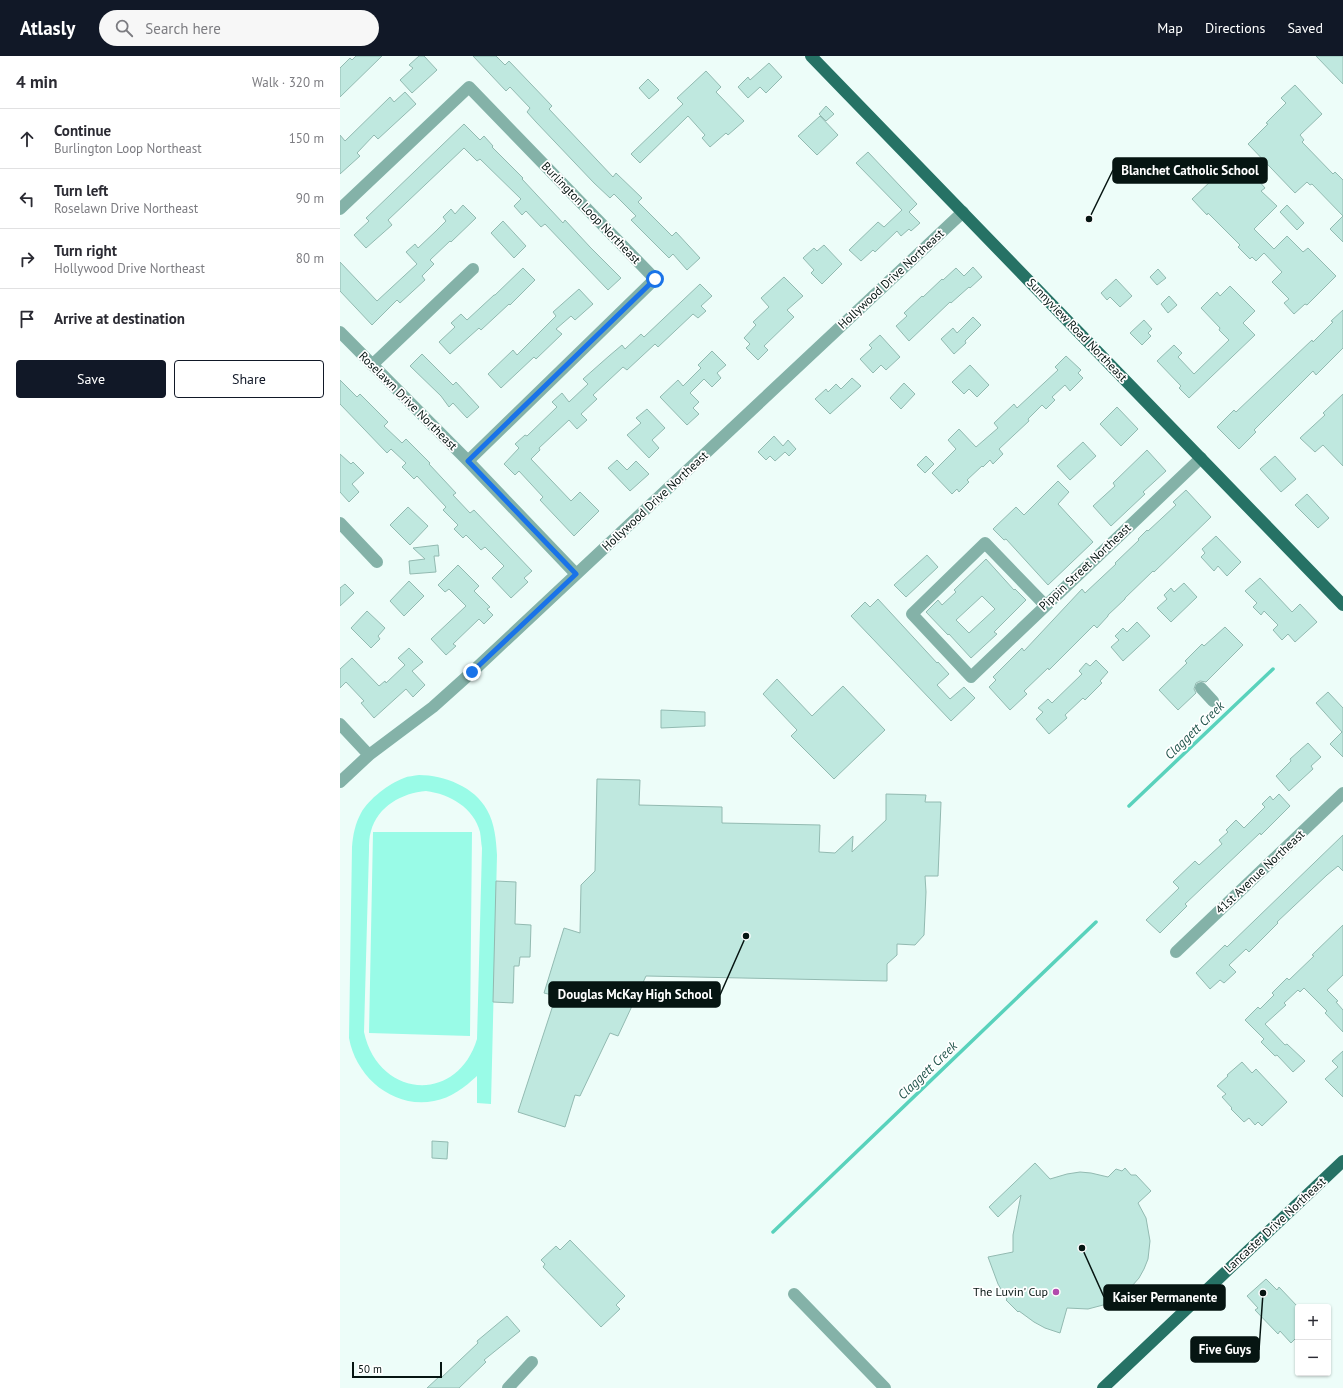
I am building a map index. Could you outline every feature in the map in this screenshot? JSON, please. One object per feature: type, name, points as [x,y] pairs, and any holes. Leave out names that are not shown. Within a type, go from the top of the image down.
[{"type":"main road","name":"Sunnyview Road Northeast","points":[[811,56],[1343,605]]},
{"type":"main road","name":"Lancaster Drive Northeast","points":[[1103,1388],[1343,1161]]},
{"type":"street","name":"Burlington Loop Northeast","points":[[340,209],[469,87],[655,279],[468,461]]},
{"type":"street","name":"Hollywood Drive Northeast","points":[[340,782],[369,755],[443,698],[963,212]]},
{"type":"street","points":[[372,365],[473,269]]},
{"type":"street","name":"Roselawn Drive Northeast","points":[[340,332],[468,461],[576,574]]},
{"type":"street","name":"Pippin Street Northeast","points":[[1045,605],[985,543],[912,614],[971,677],[1201,458]]},
{"type":"street","points":[[340,523],[377,562]]},
{"type":"street","points":[[1201,688],[1213,701]]},
{"type":"street","points":[[340,724],[369,755]]},
{"type":"street","name":"41st Avenue Northeast","points":[[1176,952],[1343,793]]},
{"type":"street","points":[[794,1294],[885,1388]]},
{"type":"street","points":[[508,1388],[532,1362]]},
{"type":"green space","points":[[419,775],[438,777],[448,780],[467,789],[475,795],[482,802],[490,815],[496,838],[497,855],[491,1104],[477,1103],[477,1076],[457,1092],[440,1100],[419,1102],[404,1100],[391,1095],[368,1077],[359,1065],[349,1038],[352,847],[357,821],[369,802],[385,788],[407,777]],"holes":[[[426,791],[444,795],[467,809],[477,823],[480,834],[482,848],[477,1039],[467,1060],[453,1075],[436,1083],[418,1085],[401,1081],[385,1070],[372,1054],[364,1032],[369,843],[370,833],[374,822],[379,814],[392,802],[417,792]]]},
{"type":"green space","points":[[373,832],[472,832],[470,1036],[369,1033]]},
{"type":"building","points":[[356,56],[382,56],[340,97],[340,68],[350,58],[352,60]]},
{"type":"building","points":[[419,56],[424,56],[437,70],[412,93],[400,80],[413,68],[409,65]]},
{"type":"building","points":[[473,56],[496,56],[505,65],[509,61],[552,106],[549,109],[613,177],[616,173],[642,198],[638,202],[672,236],[676,232],[700,258],[687,270],[673,254],[669,258],[631,220],[636,216],[614,194],[610,198],[594,183],[527,112],[530,108],[510,87],[506,91]]},
{"type":"building","points":[[1316,56],[1343,56],[1343,84]]},
{"type":"building","points":[[769,63],[782,77],[766,93],[760,87],[748,98],[738,87],[748,77],[750,80]]},
{"type":"building","points":[[706,71],[721,87],[716,92],[744,121],[728,135],[726,133],[710,147],[702,138],[705,135],[688,116],[640,163],[631,154],[683,104],[677,98]]},
{"type":"building","points":[[648,79],[659,90],[649,99],[639,88]]},
{"type":"building","points":[[1295,85],[1322,114],[1300,135],[1304,140],[1302,142],[1333,174],[1335,172],[1343,180],[1343,216],[1312,184],[1310,185],[1307,182],[1295,193],[1248,144],[1286,103],[1281,98]]},
{"type":"building","points":[[405,92],[416,104],[378,139],[374,135],[357,153],[360,156],[340,174],[340,135],[345,141],[390,97],[394,102]]},
{"type":"building","points":[[826,106],[834,114],[826,121],[819,114]]},
{"type":"building","points":[[820,116],[838,135],[817,155],[798,136]]},
{"type":"building","points":[[464,124],[480,140],[484,136],[493,146],[492,147],[523,178],[522,179],[563,223],[565,220],[621,278],[608,290],[545,224],[541,227],[526,211],[522,215],[514,206],[521,199],[480,159],[477,161],[464,148],[388,220],[392,225],[366,248],[354,235],[369,221],[366,218]]},
{"type":"building","points":[[868,152],[917,204],[909,212],[920,223],[911,231],[909,229],[901,236],[897,231],[875,252],[873,250],[861,261],[849,250],[878,222],[884,227],[902,210],[856,163]]},
{"type":"building","points":[[1234,161],[1255,183],[1258,180],[1265,188],[1261,191],[1277,206],[1254,229],[1274,249],[1287,236],[1303,252],[1308,248],[1336,276],[1307,305],[1305,304],[1294,314],[1284,303],[1289,299],[1272,282],[1282,272],[1264,253],[1256,261],[1252,257],[1250,259],[1238,247],[1240,245],[1192,199],[1213,179],[1214,181]]},
{"type":"building","points":[[463,205],[476,218],[430,260],[434,264],[422,276],[425,280],[400,303],[397,300],[372,325],[340,291],[340,262],[377,301],[417,264],[406,252],[415,244],[418,248],[436,231],[446,221],[443,217],[451,209],[455,214]]},
{"type":"building","points":[[1287,205],[1304,223],[1297,230],[1280,212]]},
{"type":"building","points":[[1343,216],[1343,242],[1330,229]]},
{"type":"building","points":[[503,221],[526,246],[514,258],[491,233]]},
{"type":"building","points":[[824,245],[842,264],[822,284],[811,273],[814,270],[803,258],[814,248],[817,251]]},
{"type":"building","points":[[973,267],[982,277],[951,303],[950,302],[909,341],[896,326],[907,316],[904,313],[956,268],[964,276]]},
{"type":"building","points":[[523,268],[535,280],[510,305],[509,304],[481,330],[479,328],[450,354],[439,342],[455,327],[451,323],[461,314],[467,320]]},
{"type":"building","points":[[1158,269],[1166,278],[1157,285],[1150,277]]},
{"type":"building","points":[[784,277],[803,296],[787,310],[794,317],[764,346],[768,350],[758,360],[746,348],[750,344],[744,338],[756,325],[753,322],[769,307],[761,298]]},
{"type":"building","points":[[1116,279],[1132,296],[1120,307],[1110,297],[1107,300],[1101,293]]},
{"type":"building","points":[[700,284],[712,296],[701,306],[706,311],[698,318],[693,314],[658,347],[655,344],[627,370],[623,367],[593,395],[597,399],[581,414],[587,420],[577,429],[569,420],[539,448],[540,450],[531,459],[571,501],[580,492],[599,511],[574,536],[540,500],[543,497],[519,471],[515,475],[504,464],[519,448],[515,444],[525,435],[527,436],[557,407],[552,402],[562,393],[569,402],[588,384],[583,379],[622,345],[625,349],[641,334],[644,337]]},
{"type":"building","points":[[1230,286],[1255,311],[1243,323],[1255,335],[1189,398],[1179,388],[1181,386],[1157,361],[1174,345],[1182,353],[1178,357],[1194,374],[1229,340],[1201,308],[1217,292],[1220,296]]},
{"type":"building","points":[[579,289],[593,304],[575,320],[571,316],[556,329],[562,334],[536,359],[534,357],[501,388],[488,374],[513,350],[517,355],[556,316],[553,312]]},
{"type":"building","points":[[1169,296],[1177,305],[1168,313],[1161,304]]},
{"type":"building","points":[[1343,310],[1343,348],[1316,375],[1313,371],[1254,430],[1256,432],[1239,449],[1217,427],[1234,410],[1236,412],[1312,340],[1313,342],[1333,322],[1331,321]]},
{"type":"building","points":[[973,317],[981,325],[965,341],[966,343],[954,354],[941,339],[953,328],[957,333]]},
{"type":"building","points":[[1144,320],[1152,329],[1148,333],[1151,336],[1142,345],[1130,333]]},
{"type":"building","points":[[880,335],[900,357],[886,370],[881,365],[873,373],[860,359],[872,348],[869,345]]},
{"type":"building","points":[[712,351],[726,365],[717,373],[721,378],[712,387],[704,379],[690,393],[699,402],[693,408],[699,414],[687,425],[660,397],[678,380],[683,386],[701,368],[698,365]]},
{"type":"building","points":[[422,354],[453,385],[456,382],[479,407],[467,418],[453,403],[449,407],[441,396],[410,366]]},
{"type":"building","points":[[1066,356],[1081,370],[1078,373],[1083,378],[1070,391],[1065,385],[1052,397],[1055,400],[1046,409],[1042,405],[1028,419],[1029,421],[999,449],[1003,454],[993,464],[990,460],[967,480],[969,482],[959,492],[957,489],[952,494],[932,473],[956,449],[948,440],[959,429],[976,447],[998,428],[994,423],[1014,404],[1017,408],[1058,370],[1055,367]]},
{"type":"building","points":[[970,365],[989,385],[977,397],[969,389],[964,394],[952,382]]},
{"type":"building","points":[[852,378],[861,386],[830,414],[815,399],[826,389],[828,392],[836,384],[841,389]]},
{"type":"building","points":[[340,380],[357,397],[360,394],[388,422],[384,426],[402,443],[406,439],[430,463],[429,464],[456,493],[453,495],[470,513],[474,510],[532,571],[524,578],[528,582],[511,598],[492,578],[504,566],[485,547],[481,550],[466,535],[463,538],[454,529],[458,525],[443,510],[446,507],[417,476],[414,479],[402,467],[406,463],[391,449],[387,453],[340,404]]},
{"type":"building","points":[[904,383],[915,394],[901,409],[890,398]]},
{"type":"building","points":[[1343,394],[1343,466],[1323,445],[1315,452],[1300,438],[1325,415],[1323,413]]},
{"type":"building","points":[[1117,407],[1138,429],[1121,446],[1100,424]]},
{"type":"building","points":[[647,409],[665,428],[652,440],[659,448],[649,458],[627,435],[641,423],[636,418]]},
{"type":"building","points":[[774,436],[783,446],[788,440],[796,449],[789,456],[785,452],[775,461],[770,456],[766,460],[758,452]]},
{"type":"building","points":[[1083,442],[1096,456],[1070,480],[1057,466]]},
{"type":"building","points":[[1147,450],[1166,471],[1143,492],[1145,494],[1111,526],[1093,506],[1115,486],[1113,483]]},
{"type":"building","points":[[340,454],[351,464],[353,462],[364,473],[352,484],[359,492],[349,502],[340,492]]},
{"type":"building","points":[[926,456],[934,464],[925,473],[917,465]]},
{"type":"building","points":[[1275,456],[1296,479],[1281,492],[1260,469]]},
{"type":"building","points":[[617,460],[627,470],[636,461],[649,474],[630,491],[608,468]]},
{"type":"building","points":[[1058,481],[1069,492],[1058,504],[1093,542],[1048,585],[1006,539],[1004,540],[993,529],[1016,507],[1024,515]]},
{"type":"building","points":[[1186,490],[1211,517],[1125,598],[1097,628],[1094,625],[1049,670],[1048,668],[1024,691],[1027,694],[1010,710],[989,687],[996,680],[993,677],[1022,648],[1024,651],[1082,589],[1085,593],[1116,564],[1115,563],[1139,540],[1138,539],[1147,530],[1148,531],[1176,505],[1173,502]]},
{"type":"building","points":[[1307,494],[1329,518],[1318,528],[1295,505]]},
{"type":"building","points":[[408,507],[428,526],[410,545],[390,525]]},
{"type":"building","points":[[1216,536],[1241,562],[1227,576],[1218,566],[1214,571],[1201,557],[1205,553],[1202,549]]},
{"type":"building","points":[[438,545],[439,556],[434,556],[436,572],[410,574],[409,561],[425,559],[413,548]]},
{"type":"building","points":[[927,555],[938,567],[906,597],[894,585]]},
{"type":"building","points":[[986,559],[1014,590],[1015,589],[1026,600],[994,632],[997,634],[971,658],[926,612],[938,600],[942,605],[956,592],[954,590]],"holes":[[[982,596],[995,609],[969,633],[956,620]]]},
{"type":"building","points":[[458,565],[479,586],[474,591],[490,607],[487,609],[493,615],[484,624],[479,619],[453,644],[456,646],[446,655],[431,639],[466,606],[449,589],[445,592],[438,585]]},
{"type":"building","points":[[1260,578],[1292,612],[1300,604],[1317,622],[1295,642],[1288,634],[1282,640],[1273,630],[1278,625],[1264,611],[1261,615],[1253,607],[1257,603],[1245,591]]},
{"type":"building","points":[[409,581],[424,596],[404,616],[390,601]]},
{"type":"building","points":[[1184,583],[1197,597],[1171,622],[1157,608],[1167,599],[1164,595],[1171,588],[1174,592]]},
{"type":"building","points":[[345,584],[354,593],[340,606],[340,588]]},
{"type":"building","points":[[878,599],[949,674],[937,685],[950,699],[964,687],[975,698],[951,721],[851,616],[865,602],[870,607]]},
{"type":"building","points":[[367,611],[385,628],[378,636],[380,639],[371,648],[351,628]]},
{"type":"building","points":[[1137,622],[1150,636],[1123,661],[1111,647],[1119,640],[1115,636],[1123,628],[1127,632]]},
{"type":"building","points":[[1225,627],[1243,645],[1206,682],[1200,681],[1196,683],[1194,689],[1196,693],[1178,710],[1159,690],[1187,663],[1185,661],[1202,644],[1204,646]]},
{"type":"building","points":[[409,648],[423,662],[412,671],[425,685],[413,697],[406,689],[374,718],[361,703],[364,701],[346,682],[340,688],[340,669],[352,658],[379,686],[385,681],[386,683],[405,665],[398,658]]},
{"type":"building","points":[[1096,660],[1108,672],[1100,681],[1102,683],[1085,700],[1083,698],[1065,715],[1067,718],[1049,734],[1036,719],[1043,712],[1038,708],[1048,699],[1052,703],[1082,674],[1079,671],[1086,663],[1090,666]]},
{"type":"building","points":[[777,679],[812,716],[843,686],[885,730],[834,779],[791,736],[797,730],[763,694]]},
{"type":"building","points":[[1328,692],[1343,708],[1343,757],[1330,744],[1342,732],[1316,703]]},
{"type":"building","points":[[661,710],[705,712],[705,726],[661,728]]},
{"type":"building","points":[[1308,743],[1321,757],[1311,766],[1313,769],[1289,791],[1276,776],[1291,761],[1290,759]]},
{"type":"building","points":[[597,779],[640,780],[639,805],[722,807],[722,823],[820,825],[819,852],[835,853],[853,836],[852,852],[886,820],[886,794],[926,795],[925,802],[941,802],[938,876],[925,876],[926,892],[924,935],[915,945],[897,944],[897,955],[887,964],[887,981],[646,976],[618,1036],[610,1033],[580,1096],[575,1095],[565,1127],[518,1112],[556,996],[544,993],[564,928],[580,933],[581,885],[595,871]]},
{"type":"building","points":[[1279,794],[1290,806],[1261,835],[1260,833],[1185,904],[1187,906],[1160,933],[1146,920],[1179,888],[1173,882],[1195,861],[1199,865],[1222,844],[1219,840],[1228,832],[1226,830],[1236,820],[1244,828],[1265,807],[1262,804],[1270,796],[1273,800]]},
{"type":"building","points":[[1343,835],[1343,871],[1338,866],[1327,875],[1277,922],[1278,923],[1249,952],[1246,949],[1229,965],[1236,972],[1224,983],[1220,980],[1210,989],[1196,973],[1225,945],[1227,947]]},
{"type":"building","points":[[496,881],[516,882],[515,924],[531,925],[530,957],[520,957],[519,966],[514,966],[513,1003],[493,1002]]},
{"type":"building","points":[[1343,925],[1343,975],[1327,990],[1338,1001],[1336,1002],[1343,1010],[1343,1032],[1325,1013],[1327,1011],[1304,988],[1300,992],[1298,990],[1284,1003],[1286,1005],[1265,1024],[1285,1045],[1287,1044],[1305,1061],[1293,1072],[1277,1055],[1275,1056],[1261,1042],[1264,1039],[1245,1020],[1258,1007],[1260,1009],[1274,995],[1272,993],[1287,978],[1289,980]]},
{"type":"building","points":[[1343,1051],[1343,1097],[1325,1079],[1338,1067],[1332,1061]]},
{"type":"building","points":[[1242,1062],[1252,1073],[1256,1069],[1287,1102],[1262,1126],[1258,1122],[1255,1125],[1249,1118],[1244,1122],[1222,1097],[1226,1094],[1217,1086]]},
{"type":"building","points":[[432,1141],[448,1142],[447,1159],[432,1158]]},
{"type":"building","points":[[1035,1163],[1050,1179],[1080,1172],[1108,1177],[1116,1169],[1122,1171],[1125,1168],[1131,1175],[1136,1175],[1151,1191],[1138,1203],[1146,1218],[1150,1241],[1148,1259],[1139,1278],[1125,1294],[1107,1304],[1088,1309],[1067,1308],[1060,1333],[1045,1328],[1034,1322],[1019,1311],[1018,1312],[1006,1300],[1007,1299],[998,1284],[988,1257],[1013,1252],[1013,1235],[1021,1195],[998,1217],[989,1207]]},
{"type":"building","points":[[570,1240],[625,1296],[616,1305],[620,1309],[601,1327],[543,1267],[545,1264],[541,1260],[556,1246],[560,1250]]},
{"type":"building","points":[[1266,1279],[1277,1290],[1279,1287],[1295,1304],[1295,1339],[1291,1343],[1280,1331],[1278,1334],[1255,1310],[1258,1308],[1247,1296]]},
{"type":"building","points":[[507,1316],[520,1331],[484,1360],[486,1362],[459,1388],[427,1388],[440,1376],[441,1378],[478,1343],[477,1341]]},
{"type":"waterway","name":"Claggett Creek","points":[[1129,806],[1273,669]]},
{"type":"waterway","name":"Claggett Creek","points":[[773,1232],[1096,922]]},
{"type":"place","name":"Blanchet Catholic School","points":[[1089,219]]},
{"type":"place","name":"Douglas McKay High School","points":[[746,936]]},
{"type":"place","name":"Kaiser Permanente","points":[[1082,1248]]},
{"type":"place","name":"The Luvin' Cup","points":[[1056,1292]]},
{"type":"place","name":"Five Guys","points":[[1263,1293]]},
{"type":"route","points":[[472,672],[576,574],[468,461],[655,279]]}]
